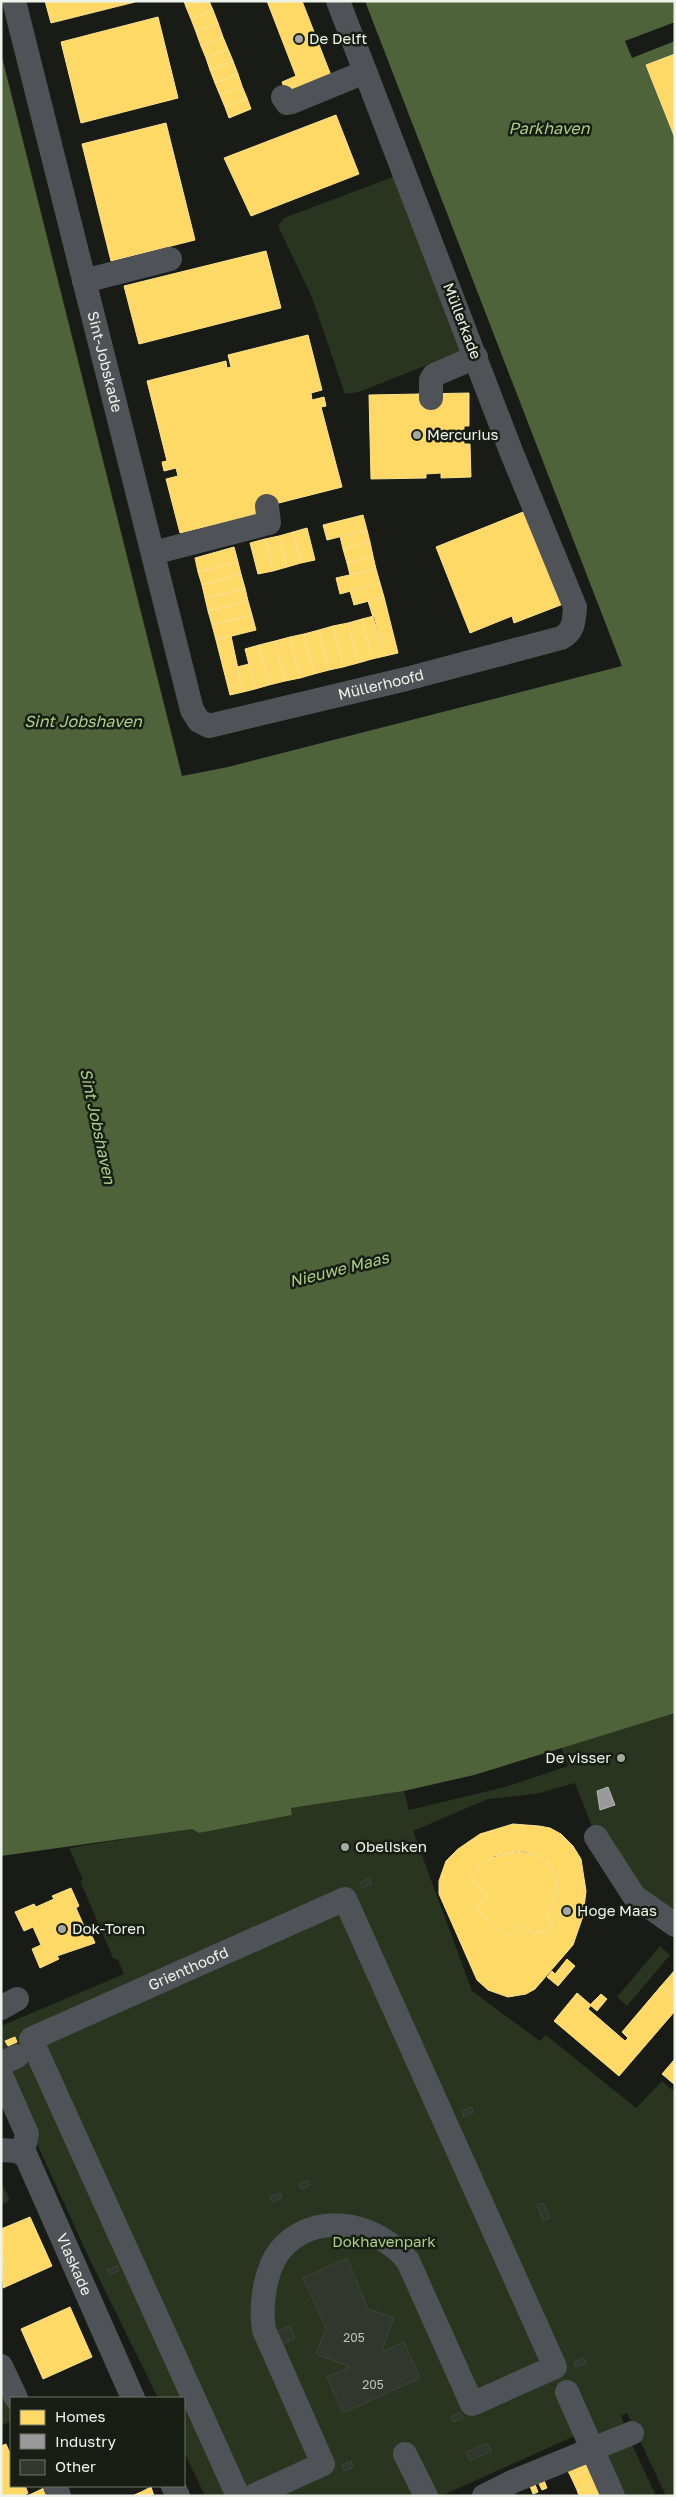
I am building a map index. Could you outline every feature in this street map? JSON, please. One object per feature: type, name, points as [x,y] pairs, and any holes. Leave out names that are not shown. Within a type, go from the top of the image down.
[{"type":"street","name":"Sint-Jobskade","points":[[14,1],[192,710],[199,721]]},
{"type":"street","name":"Müllerkade","points":[[338,1],[575,607],[574,623],[563,638]]},
{"type":"street","points":[[283,97],[287,103],[292,102],[365,72]]},
{"type":"street","points":[[84,281],[170,260]]},
{"type":"street","points":[[431,398],[431,380],[434,375],[476,357]]},
{"type":"street","points":[[153,553],[269,522],[267,506]]},
{"type":"street","name":"Müllerhoofd","points":[[199,721],[209,726],[218,725],[563,638]]},
{"type":"street","points":[[596,1837],[634,1896],[675,1925]]},
{"type":"street","name":"Grienthoofd","points":[[16,2053],[345,1899],[555,2368],[472,2404],[408,2261],[398,2250],[379,2236],[340,2225],[332,2224],[296,2236],[281,2250],[273,2264],[262,2316],[264,2330],[323,2464],[253,2496]]},
{"type":"street","points":[[16,2053],[238,2496]]},
{"type":"street","points":[[1,2075],[27,2134],[12,2151]]},
{"type":"street","name":"Vlaskade","points":[[12,2151],[133,2397]]},
{"type":"street","points":[[1,2366],[16,2397]]},
{"type":"street","points":[[567,2392],[613,2496]]},
{"type":"street","points":[[484,2496],[632,2433]]},
{"type":"street","points":[[405,2454],[423,2490]]},
{"type":"green space","points":[[395,176],[465,350],[359,392],[345,394],[311,295],[278,226],[284,218]]},
{"type":"green space","name":"Dokhavenpark","points":[[675,1713],[675,1925],[596,1837],[575,1783],[536,1794],[488,1799],[413,1831],[472,1991],[540,2041],[546,2035],[636,2108],[662,2081],[675,2092],[675,2496],[666,2496],[627,2413],[621,2416],[626,2429],[596,2444],[588,2430],[441,2496],[205,2496],[185,2454],[185,2397],[158,2397],[89,2258],[1,2065],[1,2026],[124,1974],[118,1960],[113,1958],[80,1881],[83,1880],[69,1848],[192,1828],[199,1833],[292,1815],[291,1808],[404,1791],[409,1810],[505,1787],[568,1766],[561,1747]]},
{"type":"green space","points":[[660,1946],[670,1955],[627,2006],[617,1997]]},
{"type":"green space","points":[[1,2182],[9,2198],[8,2202],[1,2205]]},
{"type":"green space","points":[[1,2391],[10,2408],[10,2422],[1,2426]]},
{"type":"green space","points":[[630,2440],[656,2496],[618,2496],[601,2450]]},
{"type":"water","points":[[365,1],[675,1],[675,1713],[474,1775],[404,1791],[291,1808],[292,1815],[199,1833],[192,1829],[1,1856],[1,53],[182,776],[228,767],[622,666]]},
{"type":"pier","points":[[675,22],[675,41],[632,58],[625,41]]},
{"type":"building: Homes","points":[[45,1],[135,1],[135,2],[51,23]]},
{"type":"building: Homes","points":[[184,1],[200,1],[186,7]]},
{"type":"building: Homes","points":[[200,1],[209,1],[213,10],[191,19],[186,7]]},
{"type":"building: Homes","name":"De Delft","points":[[267,1],[302,1],[332,78],[287,95],[282,82],[296,76]]},
{"type":"building: Homes","points":[[213,10],[218,23],[196,32],[191,19]]},
{"type":"building: Homes","points":[[158,17],[178,98],[81,123],[61,42]]},
{"type":"building: Homes","points":[[218,23],[223,37],[201,46],[196,32]]},
{"type":"building: Homes","points":[[223,37],[228,49],[206,58],[201,46]]},
{"type":"building: Homes","points":[[228,49],[233,61],[210,70],[206,58]]},
{"type":"building: Homes","points":[[675,54],[675,138],[646,65]]},
{"type":"building: Homes","points":[[233,61],[238,74],[215,83],[210,70]]},
{"type":"building: Homes","points":[[238,74],[242,86],[220,95],[215,83]]},
{"type":"building: Homes","points":[[242,86],[247,98],[225,107],[220,95]]},
{"type":"building: Homes","points":[[247,98],[251,109],[229,118],[225,107]]},
{"type":"building: Homes","points":[[336,115],[359,174],[251,216],[224,158]]},
{"type":"building: Homes","points":[[166,123],[195,240],[111,261],[82,144]]},
{"type":"building: Homes","points":[[266,251],[281,308],[139,344],[124,286]]},
{"type":"building: Homes","points":[[308,335],[322,390],[311,393],[312,400],[324,397],[326,406],[321,407],[342,487],[263,507],[261,513],[180,533],[166,479],[178,476],[176,468],[164,471],[162,462],[167,461],[147,381],[226,361],[227,368],[231,367],[228,355]]},
{"type":"building: Homes","name":"Mercurius","points":[[469,393],[469,426],[464,426],[464,444],[470,444],[471,477],[441,478],[441,473],[426,474],[426,478],[371,479],[369,395]]},
{"type":"building: Homes","points":[[528,510],[571,601],[514,623],[512,616],[470,633],[436,547]]},
{"type":"building: Homes","points":[[363,515],[367,530],[327,540],[323,525]]},
{"type":"building: Homes","points":[[307,528],[315,560],[301,563],[293,532]]},
{"type":"building: Homes","points":[[367,530],[370,542],[343,549],[340,536]]},
{"type":"building: Homes","points":[[293,532],[301,563],[287,567],[279,536]]},
{"type":"building: Homes","points":[[279,536],[287,567],[273,571],[265,539]]},
{"type":"building: Homes","points":[[265,539],[273,571],[258,574],[250,543]]},
{"type":"building: Homes","points":[[370,542],[373,556],[347,563],[343,549]]},
{"type":"building: Homes","points":[[234,547],[238,562],[198,572],[195,558]]},
{"type":"building: Homes","points":[[373,556],[376,569],[350,575],[347,563]]},
{"type":"building: Homes","points":[[238,562],[241,574],[202,585],[198,572]]},
{"type":"building: Homes","points":[[376,569],[380,583],[340,594],[336,578]]},
{"type":"building: Homes","points":[[241,574],[245,588],[205,598],[202,585]]},
{"type":"building: Homes","points":[[380,583],[384,597],[354,605],[350,591]]},
{"type":"building: Homes","points":[[245,588],[248,601],[208,611],[205,598]]},
{"type":"building: Homes","points":[[384,597],[398,653],[385,656],[368,601]]},
{"type":"building: Homes","points":[[248,601],[252,615],[212,625],[208,611]]},
{"type":"building: Homes","points":[[252,615],[256,630],[216,640],[212,625]]},
{"type":"building: Homes","points":[[374,616],[385,656],[372,659],[362,619]]},
{"type":"building: Homes","points":[[362,619],[372,659],[358,663],[348,623]]},
{"type":"building: Homes","points":[[348,623],[358,663],[343,667],[333,626]]},
{"type":"building: Homes","points":[[333,626],[343,667],[329,670],[319,630]]},
{"type":"building: Homes","points":[[319,630],[329,670],[314,674],[304,634]]},
{"type":"building: Homes","points":[[304,634],[314,674],[300,678],[290,637]]},
{"type":"building: Homes","points":[[231,636],[243,692],[230,695],[216,640]]},
{"type":"building: Homes","points":[[290,637],[300,678],[285,681],[275,641]]},
{"type":"building: Homes","points":[[275,641],[285,681],[269,685],[259,645]]},
{"type":"building: Homes","points":[[259,645],[269,685],[255,689],[245,649]]},
{"type":"building: Homes","points":[[249,664],[255,689],[243,692],[237,667]]},
{"type":"building: Homes","name":"Hoge Maas","points":[[513,1824],[550,1828],[561,1834],[573,1846],[581,1859],[586,1891],[583,1916],[573,1945],[535,1989],[526,1994],[508,1997],[488,1990],[477,1980],[439,1894],[439,1881],[446,1861],[458,1849],[480,1834]],"holes":[[[522,1851],[538,1856],[550,1864],[555,1872],[557,1891],[547,1917],[553,1922],[545,1934],[541,1930],[534,1935],[520,1924],[509,1937],[476,1909],[488,1896],[469,1878],[478,1867],[494,1856]]]},
{"type":"building: Homes","points":[[517,1851],[538,1856],[550,1864],[556,1875],[557,1893],[547,1917],[553,1922],[545,1934],[541,1930],[534,1935],[520,1924],[509,1937],[476,1909],[488,1896],[469,1878],[478,1867],[491,1858]]},
{"type":"building: Homes","name":"Dok-Toren","points":[[71,1888],[79,1906],[76,1908],[84,1926],[87,1924],[95,1943],[57,1956],[59,1959],[40,1968],[32,1949],[41,1945],[33,1927],[24,1931],[15,1912],[34,1904],[36,1907],[54,1899],[52,1896]]},
{"type":"building: Homes","points":[[567,1959],[575,1966],[558,1986],[547,1977],[552,1971],[555,1974]]},
{"type":"building: Homes","points":[[675,1970],[675,1998],[661,1986]]},
{"type":"building: Homes","points":[[661,1986],[675,1998],[675,2011],[619,2076],[554,2021],[577,1993],[591,2005],[588,2009],[625,2041],[628,2038],[622,2032]]},
{"type":"building: Homes","points":[[601,1994],[607,1999],[597,2011],[590,2005]]},
{"type":"building: Homes","points":[[15,2037],[17,2042],[8,2046],[5,2041]]},
{"type":"building: Homes","points":[[675,2061],[675,2085],[662,2074]]},
{"type":"building: Homes","points":[[30,2217],[52,2266],[3,2288],[1,2229]]},
{"type":"building: Homes","points":[[70,2307],[92,2357],[43,2379],[21,2329]]},
{"type":"building: Homes","points":[[6,2444],[10,2454],[10,2487],[25,2487],[28,2493],[23,2496],[1,2496],[1,2446]]},
{"type":"building: Homes","points":[[587,2455],[593,2468],[571,2477],[565,2465]]},
{"type":"building: Homes","points":[[593,2468],[598,2480],[577,2490],[571,2477]]},
{"type":"building: Homes","points":[[542,2475],[547,2488],[542,2490],[536,2478]]},
{"type":"building: Homes","points":[[533,2479],[538,2492],[533,2494],[528,2481]]},
{"type":"building: Homes","points":[[598,2480],[604,2492],[596,2496],[579,2496],[577,2490]]},
{"type":"building: Homes","points":[[151,2487],[154,2496],[132,2496],[141,2492]]},
{"type":"building: Homes","points":[[44,2488],[47,2495],[27,2496]]},
{"type":"building: Industry","points":[[608,1787],[615,1805],[600,1810],[597,1791]]},
{"type":"building: Other","points":[[369,1878],[372,1884],[362,1888],[360,1883]]},
{"type":"building: Other","points":[[471,2107],[474,2112],[464,2117],[462,2111]]},
{"type":"building: Other","points":[[308,2180],[310,2185],[301,2189],[299,2184]]},
{"type":"building: Other","points":[[280,2193],[282,2198],[273,2202],[270,2197]]},
{"type":"building: Other","points":[[543,2203],[550,2218],[543,2220],[537,2205]]},
{"type":"building: Other","points":[[347,2258],[368,2309],[394,2318],[381,2353],[404,2342],[420,2378],[343,2413],[327,2377],[350,2367],[316,2354],[326,2328],[303,2278]]},
{"type":"building: Other","points":[[117,2266],[119,2271],[109,2275],[107,2270]]},
{"type":"building: Other","points":[[290,2326],[295,2338],[281,2345],[276,2332]]},
{"type":"building: Other","points":[[583,2358],[586,2363],[576,2367],[574,2362]]},
{"type":"building: Other","points":[[460,2412],[463,2418],[453,2422],[451,2417]]},
{"type":"building: Other","points":[[487,2443],[491,2451],[470,2461],[466,2452]]},
{"type":"building: Other","points":[[351,2461],[353,2467],[344,2471],[342,2465]]},
{"type":"place","name":"De Delft","points":[[299,39]]},
{"type":"place","name":"Mercurius","points":[[417,435]]},
{"type":"place","name":"De visser","points":[[621,1758]]},
{"type":"place","name":"Obelisken","points":[[345,1847]]},
{"type":"place","name":"Hoge Maas","points":[[567,1911]]},
{"type":"place","name":"Dok-Toren","points":[[62,1929]]},
{"type":"water label","name":"Parkhaven","points":[[549,128]]},
{"type":"water label","name":"Sint Jobshaven","points":[[83,721]]},
{"type":"water label","name":"Sint Jobshaven","points":[[98,1126]]},
{"type":"water label","name":"Nieuwe Maas","points":[[339,1269]]}]
